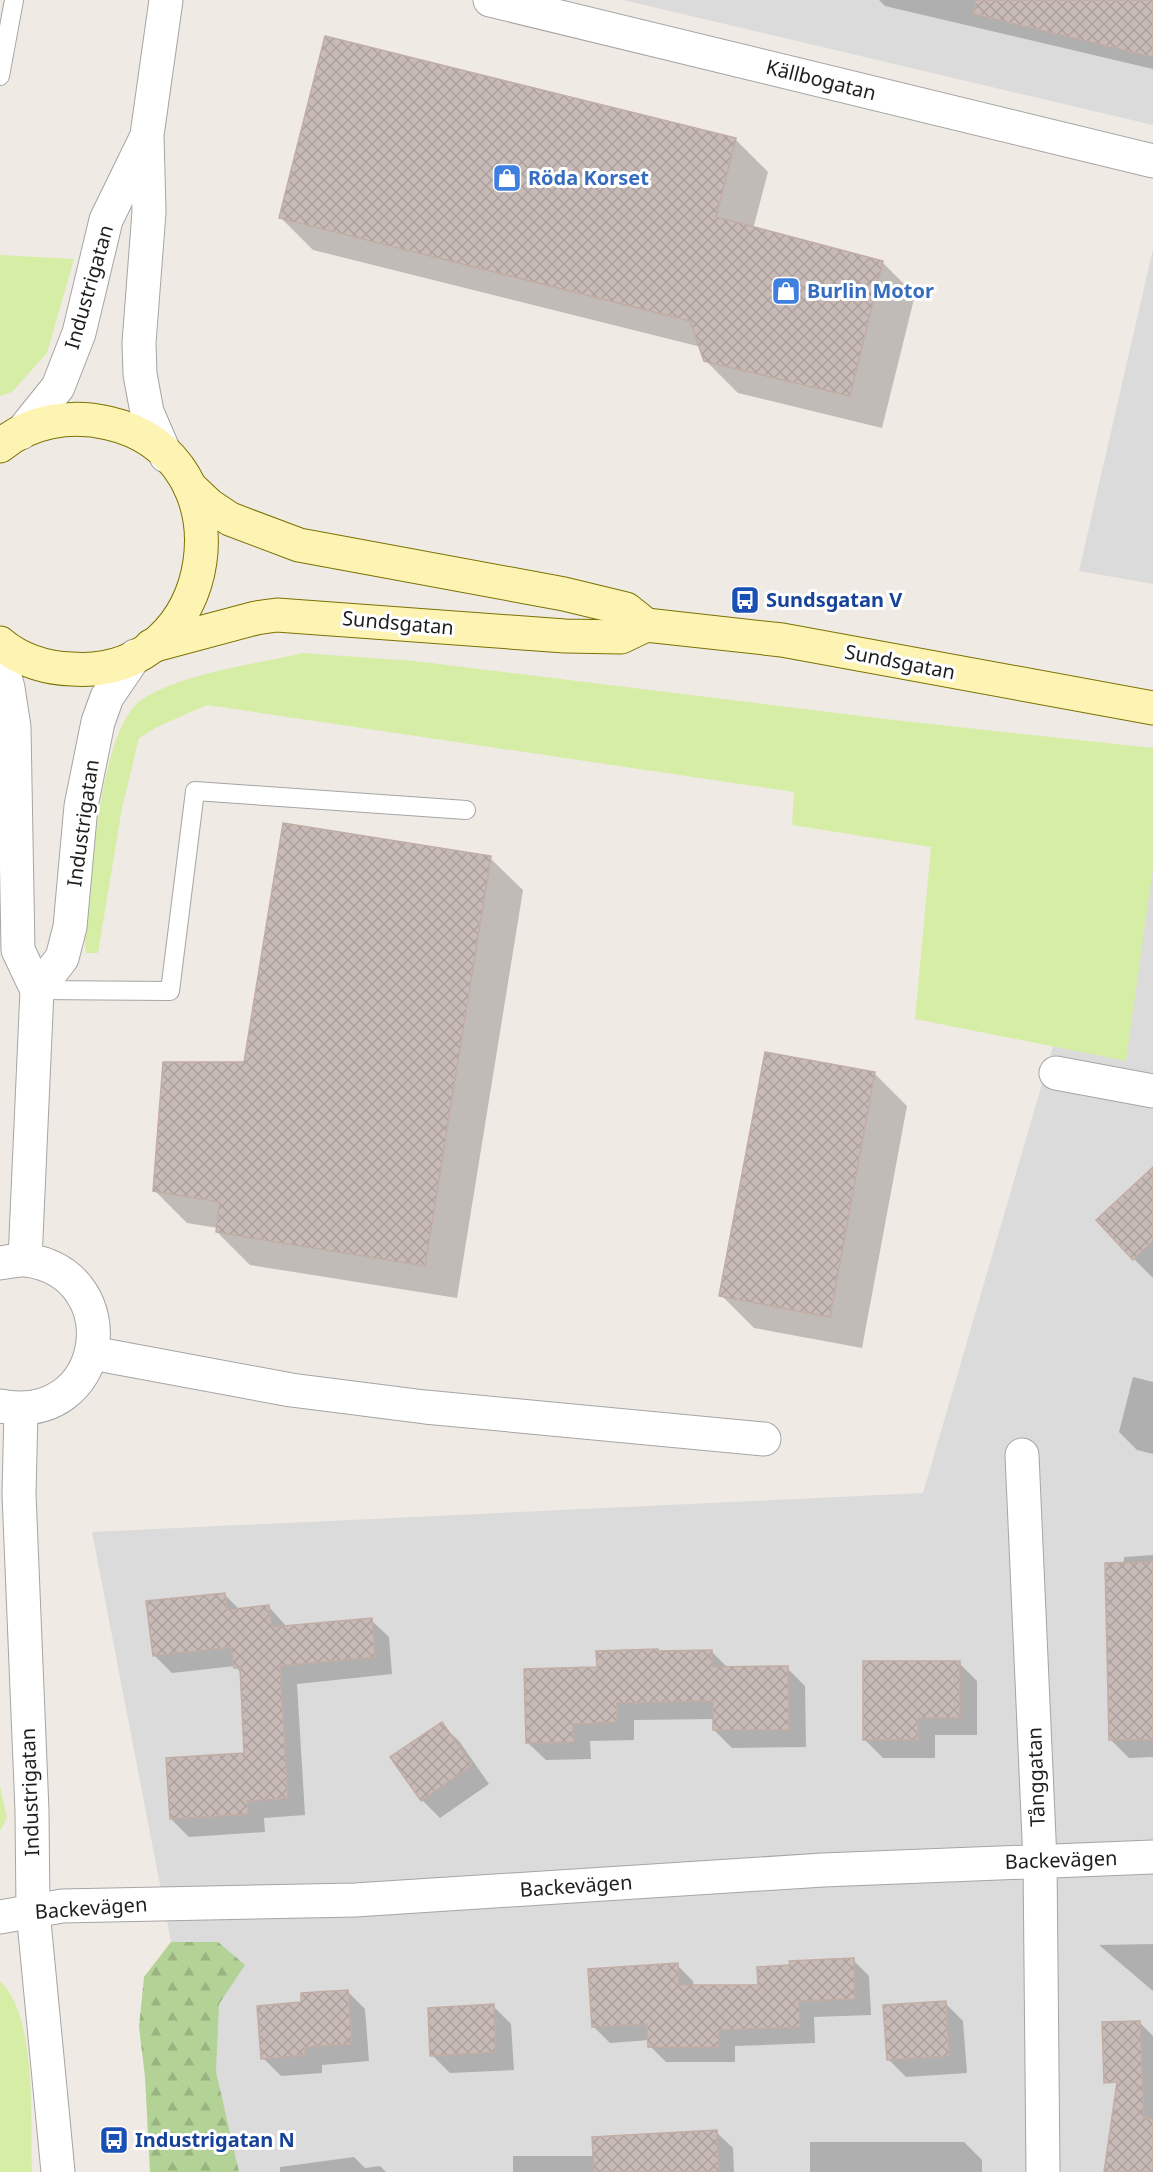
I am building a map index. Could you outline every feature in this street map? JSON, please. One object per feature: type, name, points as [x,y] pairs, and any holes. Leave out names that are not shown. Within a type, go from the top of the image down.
[{"type":"main road","points":[[6,441],[58,420],[97,420],[135,433],[166,456],[190,487],[202,525],[202,564],[190,602],[166,633],[143,651]]},
{"type":"main road","name":"Sundsgatan","points":[[190,487],[209,505],[230,519],[299,545],[564,594],[626,609],[646,625]]},
{"type":"main road","name":"Sundsgatan","points":[[0,643],[30,660],[58,669],[97,669],[143,651],[256,618],[286,615],[565,636],[621,637],[646,625],[782,640],[1153,708]]},
{"type":"street","name":"Industrigatan","points":[[166,0],[147,135],[149,212],[140,343],[140,374],[147,412],[166,456]]},
{"type":"street","name":"Källbogatan","points":[[490,0],[1153,161]]},
{"type":"street","name":"Industrigatan","points":[[6,441],[58,387],[79,333],[106,220],[147,135]]},
{"type":"street","name":"Industrigatan","points":[[37,990],[62,958],[70,927],[81,806],[98,722],[107,697],[143,651]]},
{"type":"street","points":[[0,659],[8,688],[14,728],[8,813],[18,950],[37,990],[13,1262],[47,1266],[77,1285],[90,1307],[96,1337],[89,1365],[73,1389],[49,1404],[10,1408]]},
{"type":"street","points":[[1056,1073],[1153,1091]]},
{"type":"street","points":[[92,1353],[291,1390],[425,1407],[764,1439]]},
{"type":"street","name":"Industrigatan","points":[[10,1408],[19,1494],[32,1812],[33,1911],[58,2172]]},
{"type":"street","name":"Tånggatan","points":[[1023,1455],[1040,1861],[1043,2172]]},
{"type":"street","name":"Backevägen","points":[[0,1917],[62,1906],[355,1900],[823,1870],[1153,1857]]},
{"type":"lane","points":[[0,76],[14,0]]},
{"type":"lane","points":[[37,990],[170,991],[195,791],[466,810]]},
{"type":"shaded area","points":[[623,0],[1153,0],[1153,125]]},
{"type":"shaded area","points":[[1153,249],[1153,584],[1079,571]]},
{"type":"shaded area","points":[[1115,833],[1153,839],[1153,2172],[221,2172],[171,1942],[92,1532],[923,1493]]},
{"type":"green space","points":[[0,255],[74,259],[47,353],[12,392],[0,396]]},
{"type":"green space","points":[[302,653],[414,661],[894,720],[1153,748],[1153,868],[1126,1061],[915,1019],[931,847],[792,825],[794,792],[207,705],[157,727],[139,738],[122,808],[98,953],[86,953],[85,938],[100,809],[116,740],[129,714],[144,698],[180,682],[221,670]]},
{"type":"green space","points":[[0,1786],[7,1818],[0,1831]]},
{"type":"green space","points":[[171,1942],[218,1942],[245,1965],[219,2004],[216,2072],[239,2172],[150,2172],[145,2077],[139,2027],[144,1977]]},
{"type":"green space","points":[[0,1981],[12,1997],[21,2019],[26,2044],[30,2071],[32,2172],[0,2172]]},
{"type":"building","points":[[976,0],[1153,0],[1153,57],[974,14]]},
{"type":"building","name":"Röda Korset","points":[[325,36],[736,138],[716,217],[883,261],[850,396],[704,361],[690,321],[279,218]]},
{"type":"building","points":[[283,823],[491,856],[425,1266],[216,1232],[220,1202],[153,1191],[163,1062],[244,1062]]},
{"type":"building","points":[[765,1052],[875,1072],[830,1317],[719,1296]]},
{"type":"building","points":[[1153,1167],[1153,1241],[1133,1260],[1096,1220]]},
{"type":"building","points":[[1153,1562],[1153,1740],[1109,1740],[1105,1563]]},
{"type":"building","points":[[225,1593],[227,1610],[269,1605],[272,1627],[372,1618],[375,1657],[280,1666],[288,1798],[247,1801],[248,1814],[170,1819],[166,1758],[244,1753],[240,1668],[234,1668],[231,1647],[153,1656],[146,1601]]},
{"type":"building","points":[[658,1649],[658,1651],[712,1650],[712,1667],[788,1666],[789,1730],[713,1730],[713,1701],[617,1703],[617,1722],[573,1724],[574,1742],[526,1743],[524,1669],[597,1667],[596,1651]]},
{"type":"building","points":[[863,1661],[960,1661],[960,1718],[918,1718],[918,1740],[863,1740]]},
{"type":"building","points":[[442,1722],[472,1765],[421,1801],[390,1757]]},
{"type":"building","points":[[854,1958],[855,1999],[799,2001],[800,2027],[719,2030],[719,2047],[648,2047],[647,2024],[592,2027],[588,1969],[678,1963],[679,1985],[758,1985],[757,1967],[790,1965],[789,1961]]},
{"type":"building","points":[[348,1990],[352,2044],[304,2047],[305,2055],[261,2059],[257,2006],[301,2002],[301,1993]]},
{"type":"building","points":[[946,2001],[949,2056],[887,2060],[883,2005]]},
{"type":"building","points":[[494,2004],[496,2052],[430,2056],[428,2008]]},
{"type":"building","points":[[1140,2021],[1144,2118],[1153,2119],[1153,2172],[1104,2172],[1117,2082],[1104,2083],[1102,2022]]},
{"type":"building","points":[[717,2130],[719,2172],[594,2172],[592,2137]]},
{"type":"place","name":"Röda Korset","points":[[507,178]]},
{"type":"place","name":"Burlin Motor","points":[[786,291]]},
{"type":"place","name":"Sundsgatan V","points":[[745,600]]},
{"type":"place","name":"Industrigatan N","points":[[114,2140]]}]
